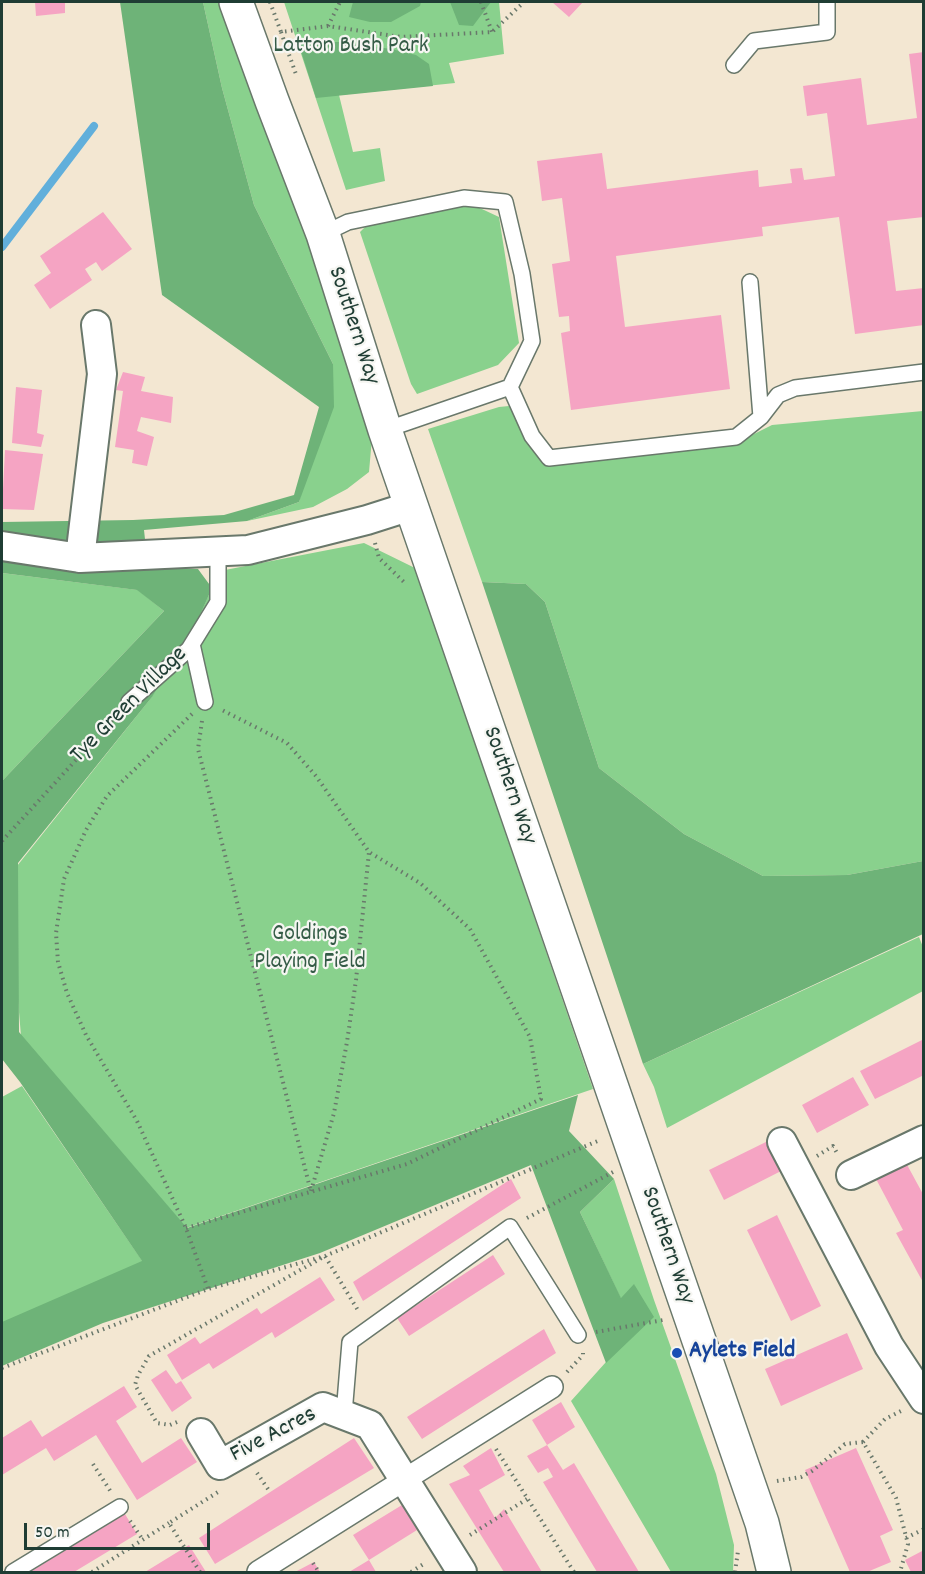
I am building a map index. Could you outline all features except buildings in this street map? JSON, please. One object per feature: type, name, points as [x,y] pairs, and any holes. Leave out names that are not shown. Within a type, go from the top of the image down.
[{"type":"main road","name":"Southern Way","points":[[236,2],[323,234],[385,430],[762,1523],[774,1572]]},
{"type":"street","points":[[80,558],[102,374],[96,325]]},
{"type":"street","points":[[2,546],[80,558],[248,550],[367,520],[411,506]]},
{"type":"street","points":[[850,1175],[924,1140]]},
{"type":"street","points":[[782,1142],[889,1346],[923,1399]]},
{"type":"street","points":[[258,1572],[552,1387]]},
{"type":"street","name":"Five Acres","points":[[201,1433],[220,1465],[323,1407],[370,1425],[462,1572]]},
{"type":"lane","points":[[734,65],[754,41],[827,32],[827,2]]},
{"type":"lane","points":[[323,234],[348,222],[464,198],[505,202],[522,274],[532,341],[510,387],[385,430]]},
{"type":"lane","points":[[750,282],[761,417]]},
{"type":"lane","points":[[510,387],[532,436],[549,458],[736,437],[761,417],[778,395],[795,388],[924,372]]},
{"type":"lane","name":"Tye Green Village","points":[[129,702],[192,644],[218,602],[218,552]]},
{"type":"lane","points":[[192,644],[205,702]]},
{"type":"lane","points":[[344,1414],[350,1342],[510,1227],[578,1335]]},
{"type":"lane","points":[[13,1572],[120,1507]]},
{"type":"path","points":[[270,2],[281,32],[328,26],[401,38],[492,32],[524,2]]},
{"type":"path","points":[[328,26],[340,2]]},
{"type":"path","points":[[482,2],[492,32]]},
{"type":"path","name":"Tye Green Village","points":[[2,842],[129,702]]},
{"type":"path","points":[[186,1228],[407,1164],[541,1099],[530,1037],[470,929],[420,883],[369,852],[316,776],[287,743],[205,702]]},
{"type":"path","points":[[205,702],[198,749],[311,1192]]},
{"type":"path","points":[[205,702],[107,795],[86,830],[64,879],[57,933],[58,962],[68,993],[86,1035],[137,1121],[186,1228],[208,1289]]},
{"type":"path","points":[[311,1192],[334,1113],[343,1062],[356,980],[369,852]]},
{"type":"path","points":[[201,1433],[190,1414],[170,1425],[157,1423],[135,1385],[149,1356],[325,1256],[602,1139]]},
{"type":"path","points":[[796,1169],[833,1146],[850,1175]]},
{"type":"path","points":[[510,1227],[613,1172]]},
{"type":"path","points":[[2,1368],[208,1289],[325,1256]]},
{"type":"path","points":[[325,1256],[369,1328]]},
{"type":"path","points":[[552,1387],[583,1355],[578,1335],[663,1320]]},
{"type":"path","points":[[773,1482],[801,1477],[812,1471],[845,1444],[863,1442],[885,1419],[923,1399]]},
{"type":"path","points":[[484,1430],[574,1572]]},
{"type":"path","points":[[863,1442],[896,1498],[908,1544],[900,1572]]},
{"type":"path","points":[[92,1572],[220,1491],[220,1465]]},
{"type":"path","points":[[169,1523],[200,1572]]},
{"type":"path","points":[[906,1538],[924,1529]]},
{"type":"green space","points":[[120,2],[203,2],[222,88],[254,205],[333,364],[334,407],[299,502],[247,521],[144,530],[148,567],[198,569],[212,588],[196,624],[152,697],[18,863],[19,1032],[187,1228],[578,1095],[569,1131],[614,1179],[580,1212],[621,1298],[634,1284],[654,1317],[606,1363],[531,1165],[320,1253],[103,1323],[2,1366],[2,1322],[142,1261],[2,1059],[2,781],[164,611],[137,590],[2,573],[2,522],[133,520],[224,515],[294,495],[319,407],[162,295]]},
{"type":"green space","points":[[203,2],[222,2],[319,264],[372,438],[369,472],[347,489],[313,507],[247,521],[299,502],[333,364],[254,205],[222,88]]},
{"type":"green space","name":"Latton Bush Park","points":[[284,2],[499,2],[504,54],[449,63],[455,83],[339,95],[353,152],[380,148],[385,181],[346,190]]},
{"type":"green space","points":[[353,2],[421,2],[420,6],[391,22],[370,22],[349,17]]},
{"type":"green space","points":[[450,2],[491,2],[473,26],[459,25]]},
{"type":"green space","points":[[310,42],[343,42],[416,55],[429,64],[433,86],[316,98],[299,45]]},
{"type":"green space","points":[[467,202],[499,217],[519,343],[498,365],[417,394],[411,384],[360,232],[371,221]]},
{"type":"green space","points":[[509,406],[533,448],[561,458],[748,437],[772,425],[923,411],[923,861],[847,875],[763,876],[684,834],[599,768],[545,602],[526,584],[482,582],[428,429]]},
{"type":"green space","name":"Goldings Playing Field","points":[[364,543],[415,568],[593,1089],[186,1228],[21,1036],[18,1000],[17,866],[151,698],[195,625],[211,590],[225,570]]},
{"type":"green space","points":[[2,573],[138,590],[164,611],[2,781]]},
{"type":"green space","points":[[482,582],[526,584],[545,602],[599,768],[684,834],[763,876],[847,875],[923,861],[923,934],[643,1064]]},
{"type":"green space","points":[[919,937],[923,947],[923,991],[667,1128],[654,1087],[643,1064]]},
{"type":"green space","points":[[22,1086],[143,1262],[2,1323],[2,1097]]},
{"type":"green space","points":[[614,1179],[716,1474],[734,1545],[733,1572],[671,1572],[571,1401],[606,1362],[635,1285],[621,1299],[580,1212]]},
{"type":"waterway","points":[[2,247],[94,126]]},
{"type":"place","name":"Aylets Field","points":[[677,1353]]}]
